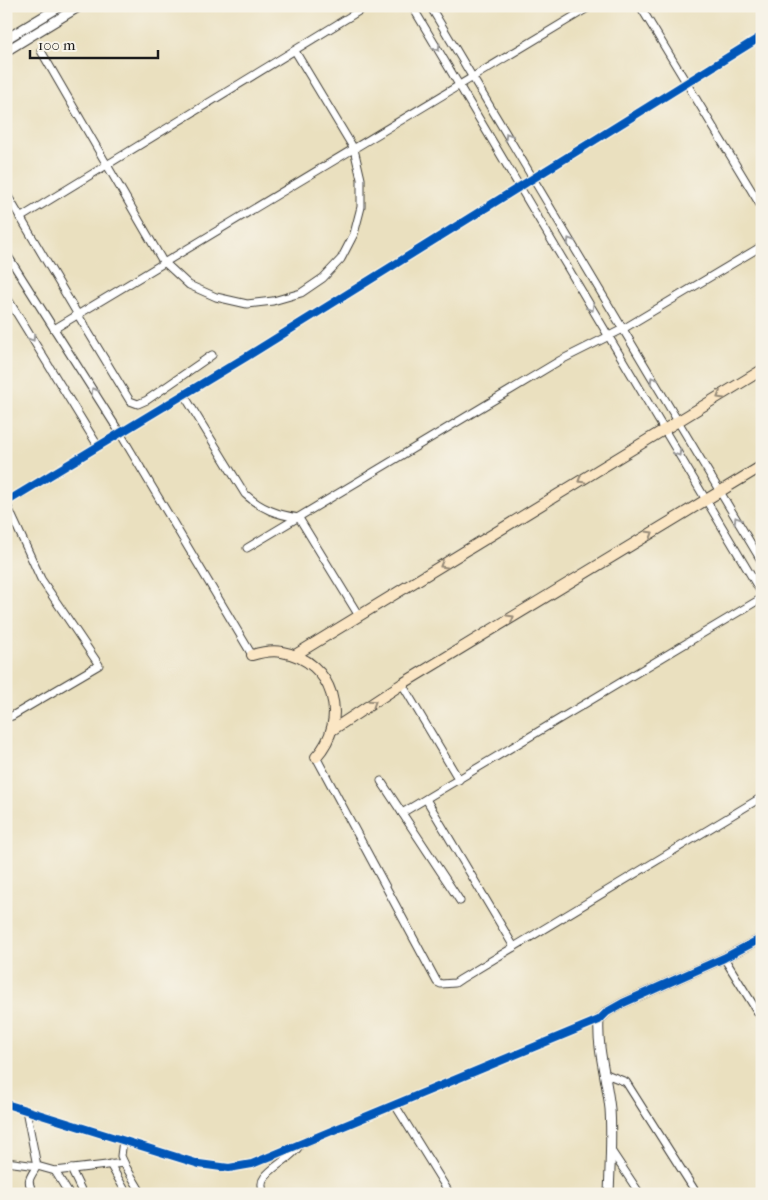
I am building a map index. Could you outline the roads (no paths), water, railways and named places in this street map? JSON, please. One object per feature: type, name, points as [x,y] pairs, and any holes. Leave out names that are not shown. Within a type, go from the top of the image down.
[{"type":"main road","points":[[295,655],[762,370]]},
{"type":"main road","points":[[332,730],[402,684],[762,466]]},
{"type":"main road","points":[[252,655],[273,652],[295,655],[310,663],[330,689],[334,705],[332,730],[316,757]]},
{"type":"street","points":[[6,39],[62,6]]},
{"type":"street","points":[[6,50],[80,6]]},
{"type":"street","points":[[20,218],[367,6]]},
{"type":"street","points":[[402,813],[762,596],[412,6]]},
{"type":"street","points":[[430,6],[762,562]]},
{"type":"street","points":[[54,329],[591,6]]},
{"type":"street","points":[[640,6],[762,208]]},
{"type":"street","points":[[6,718],[99,665],[41,579],[6,503],[184,395],[762,36]]},
{"type":"street","points":[[42,51],[165,263],[189,285],[216,298],[247,304],[272,301],[301,293],[323,278],[342,259],[354,234],[361,207],[362,179],[354,149],[296,51]]},
{"type":"street","points":[[6,193],[130,401],[138,404],[147,400],[212,355]]},
{"type":"street","points":[[247,548],[559,360],[623,329],[762,246]]},
{"type":"street","points":[[6,253],[120,433],[252,655]]},
{"type":"street","points":[[6,296],[98,446]]},
{"type":"street","points":[[184,395],[245,494],[254,502],[270,511],[282,516],[299,518]]},
{"type":"street","points":[[299,518],[359,616]]},
{"type":"street","points":[[402,684],[458,780]]},
{"type":"street","points":[[316,757],[437,982],[441,984],[455,983],[762,796]]},
{"type":"street","points":[[381,781],[460,901]]},
{"type":"street","points":[[426,799],[514,947]]},
{"type":"street","points":[[6,1104],[199,1164],[229,1168],[252,1164],[599,1020],[607,1012],[623,1003],[724,958],[762,938]]},
{"type":"street","points":[[724,958],[762,1019]]},
{"type":"street","points":[[599,1020],[598,1034],[606,1074],[610,1110],[609,1194]]},
{"type":"street","points":[[606,1074],[626,1082],[697,1194]]},
{"type":"street","points":[[395,1105],[450,1194]]},
{"type":"street","points":[[26,1110],[38,1166],[28,1180],[28,1184],[34,1194]]},
{"type":"street","points":[[123,1140],[121,1156],[142,1194]]},
{"type":"street","points":[[264,1194],[261,1184],[263,1178],[291,1156],[301,1144]]},
{"type":"street","points":[[610,1148],[640,1194]]},
{"type":"street","points":[[6,1162],[38,1166],[56,1171],[124,1162]]},
{"type":"street","points":[[110,1164],[128,1194]]},
{"type":"street","points":[[71,1169],[83,1194]]},
{"type":"street","points":[[56,1171],[69,1194]]}]
